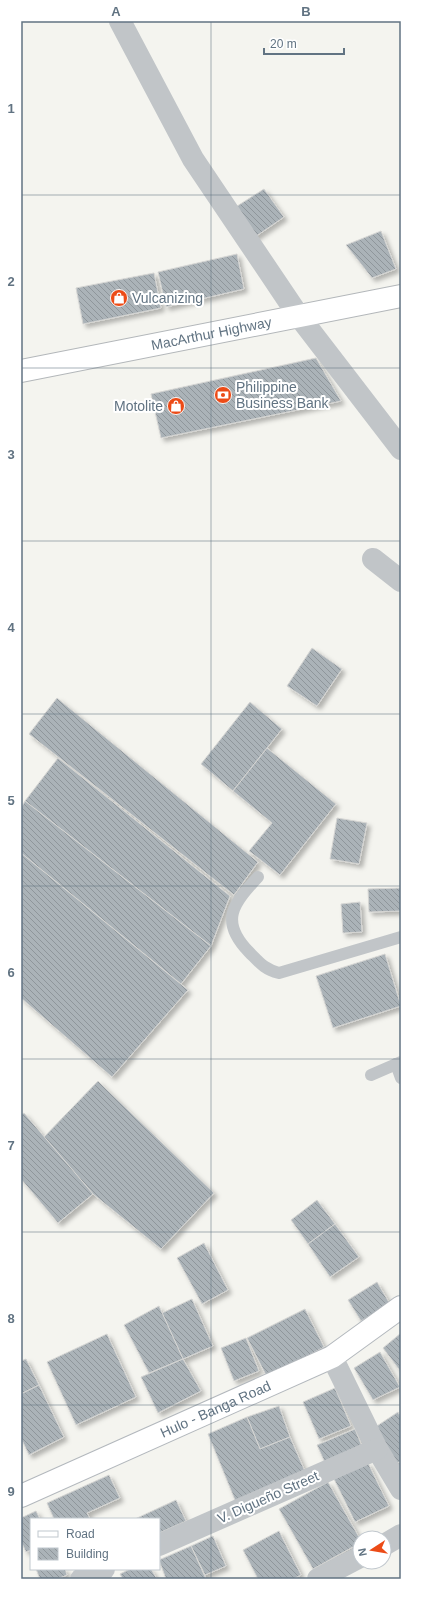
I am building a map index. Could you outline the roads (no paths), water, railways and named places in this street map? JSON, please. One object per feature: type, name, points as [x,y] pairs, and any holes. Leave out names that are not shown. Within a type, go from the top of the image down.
[{"type":"main road","name":"MacArthur Highway","points":[[21,371],[298,315],[401,296]]},
{"type":"main road","name":"Hulo - Banga Road","points":[[21,1496],[332,1356],[401,1307]]},
{"type":"street","points":[[120,21],[193,158],[298,315],[401,449]]},
{"type":"street","points":[[373,559],[401,580]]},
{"type":"street","points":[[332,1356],[377,1449],[401,1489]]},
{"type":"street","name":"V. Digueño Street","points":[[160,1545],[377,1449]]},
{"type":"street","points":[[392,1540],[401,1535]]},
{"type":"street","points":[[318,1579],[352,1561]]},
{"type":"street","points":[[81,1579],[102,1570]]},
{"type":"lane","points":[[258,877],[238,898],[231,917],[235,936],[265,969],[279,973],[401,937]]},
{"type":"lane","points":[[371,1075],[399,1063],[401,1078]]},
{"type":"place","name":"Vulcanizing","points":[[119,298]]},
{"type":"place","name":"Philippine Business Bank","points":[[223,395]]},
{"type":"place","name":"Motolite","points":[[176,406]]}]
